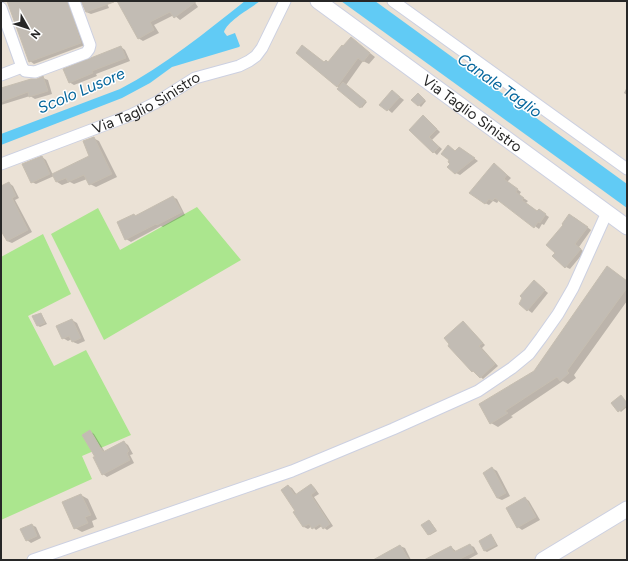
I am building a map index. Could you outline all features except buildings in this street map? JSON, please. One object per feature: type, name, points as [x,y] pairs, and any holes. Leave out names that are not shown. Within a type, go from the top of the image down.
[{"type":"main road","name":"Via Taglio Sinistro","points":[[318,1],[627,227]]},
{"type":"main road","points":[[543,560],[627,510]]},
{"type":"street","points":[[1,8],[22,67],[25,71],[35,72],[86,53],[89,49],[90,45],[74,1]]},
{"type":"street","name":"Via Taglio Sinistro","points":[[1,164],[131,115],[157,102],[195,78],[239,66],[249,61],[256,56],[262,48],[285,1]]},
{"type":"street","points":[[393,1],[627,169]]},
{"type":"street","points":[[1,75],[22,67]]},
{"type":"street","points":[[33,560],[292,471],[386,432],[478,391],[512,368],[529,354],[541,338],[558,314],[573,288],[604,218],[608,213]]},
{"type":"green space","points":[[197,207],[241,260],[104,340],[51,234],[98,208],[120,250]]},
{"type":"green space","points":[[43,234],[71,294],[28,316],[54,366],[86,350],[131,435],[82,456],[92,479],[1,520],[1,257]]},
{"type":"water","points":[[245,1],[260,1],[234,19],[224,32],[227,36],[235,33],[240,46],[239,47],[172,67],[150,83],[122,98],[1,145],[1,134],[120,89],[153,70],[215,25]]},
{"type":"water","points":[[341,1],[375,1],[627,184],[627,208]]},
{"type":"water label","name":"Canale Taglio","points":[[500,85]]},
{"type":"water label","name":"Scolo Lusore","points":[[81,90]]}]
